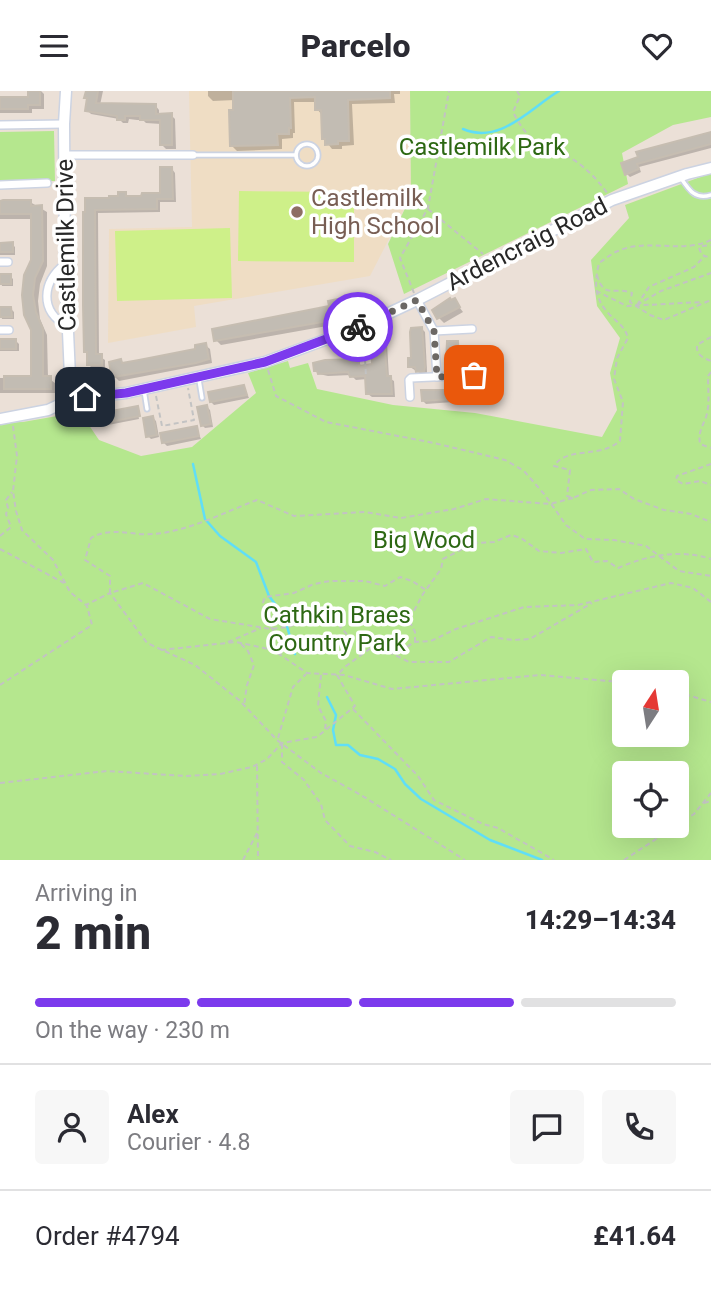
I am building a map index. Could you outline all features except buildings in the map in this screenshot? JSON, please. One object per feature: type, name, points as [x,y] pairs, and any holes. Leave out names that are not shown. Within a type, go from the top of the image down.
[{"type":"street","name":"Castlemilk Drive","points":[[66,91],[65,264],[71,399]]},
{"type":"street","points":[[0,125],[64,124]]},
{"type":"street","points":[[65,155],[193,155]]},
{"type":"street","name":"Ardencraig Road","points":[[0,419],[48,410],[71,399],[186,380],[265,362],[357,328],[417,300],[612,200],[711,169]]},
{"type":"street","points":[[0,185],[47,183]]},
{"type":"street","points":[[65,264],[54,272],[47,295],[54,319],[67,326]]},
{"type":"street","points":[[417,300],[434,331],[437,377]]},
{"type":"street","points":[[434,331],[472,329]]},
{"type":"street","points":[[410,397],[409,380],[474,375]]},
{"type":"lane","points":[[307,144],[315,147],[318,155],[315,163],[307,166],[299,163],[296,155],[299,147],[307,144]]},
{"type":"lane","points":[[193,155],[296,155]]},
{"type":"lane","points":[[680,177],[695,195],[711,195]]},
{"type":"lane","points":[[198,377],[202,398]]},
{"type":"lane","points":[[147,409],[149,387]]},
{"type":"path","points":[[417,300],[400,258],[428,208],[449,91]]},
{"type":"path","points":[[517,91],[520,96],[513,112],[523,131],[542,146],[568,157],[595,176],[612,200]]},
{"type":"path","points":[[428,208],[492,262]]},
{"type":"path","points":[[698,247],[711,240]]},
{"type":"path","points":[[573,498],[567,496],[570,470],[554,466],[558,460],[573,454],[611,449],[620,441],[621,432],[623,402],[614,379],[617,358],[628,338],[625,328],[608,314],[595,291],[599,263],[619,250],[654,245],[711,245]]},
{"type":"path","points":[[698,247],[705,256],[711,258]]},
{"type":"path","points":[[636,306],[649,287],[694,267],[705,256]]},
{"type":"path","points":[[596,274],[600,287],[610,292],[632,293],[629,301],[650,315],[664,320],[711,302]]},
{"type":"path","points":[[636,306],[661,291],[711,274]]},
{"type":"path","points":[[595,291],[627,306],[706,303]]},
{"type":"path","points":[[357,328],[363,344],[366,376]]},
{"type":"path","points":[[711,337],[697,345],[696,349],[701,357],[711,361]]},
{"type":"path","points":[[265,362],[276,396],[326,422],[505,460],[524,471],[565,525],[585,539],[614,540],[646,546],[679,571],[711,576]]},
{"type":"path","points":[[711,372],[708,376],[706,418],[700,427],[699,435],[700,444],[711,448]]},
{"type":"path","points":[[149,387],[162,426],[173,424],[194,420],[186,380]]},
{"type":"path","points":[[0,685],[92,625],[86,605],[70,592],[52,560],[22,530],[13,491],[17,456],[12,418]]},
{"type":"path","points":[[711,464],[677,476],[676,479],[683,484],[700,481],[711,485]]},
{"type":"path","points":[[465,860],[321,773],[277,740],[244,705],[195,665],[147,643],[109,594],[110,576],[85,560],[91,538],[103,531],[154,534],[187,527],[257,500],[294,516],[365,512],[401,518],[454,509],[486,499],[550,504],[591,490],[619,489],[634,499],[664,510],[691,514],[711,522]]},
{"type":"path","points":[[0,536],[11,527],[6,514],[6,500],[13,491]]},
{"type":"path","points":[[414,642],[415,632],[409,620],[441,569],[443,559],[474,543],[494,542],[511,535],[521,538],[539,551],[561,553],[586,549],[593,562],[607,561],[618,568],[636,560],[684,552],[711,559]]},
{"type":"path","points":[[0,548],[65,584]]},
{"type":"path","points":[[288,627],[271,618],[262,605],[265,597],[294,593],[314,584],[330,581],[365,581],[385,586],[400,577],[427,591]]},
{"type":"path","points":[[86,605],[143,583],[210,619],[271,629],[288,627],[314,618],[339,625],[349,637],[376,645],[409,662],[449,662],[491,636],[513,640],[530,639],[596,600]]},
{"type":"path","points":[[380,647],[407,647],[414,642],[431,641],[456,629],[524,607],[578,605],[671,583],[693,588],[711,603]]},
{"type":"path","points":[[271,618],[271,629],[281,642],[281,655]]},
{"type":"path","points":[[227,642],[262,627]]},
{"type":"path","points":[[160,650],[227,642],[240,643],[273,650],[307,673],[337,675],[392,689],[540,675],[612,681]]},
{"type":"path","points":[[240,643],[248,651],[254,664],[244,705]]},
{"type":"path","points":[[337,675],[376,645]]},
{"type":"path","points":[[277,740],[293,687],[307,673]]},
{"type":"path","points":[[321,674],[318,706],[326,721],[324,732]]},
{"type":"path","points":[[0,783],[107,771],[185,776],[220,775],[257,765],[267,759],[282,743],[317,737],[355,706],[337,675]]},
{"type":"path","points":[[690,696],[711,702]]},
{"type":"path","points":[[352,708],[418,776],[434,800],[483,824],[498,828],[554,860]]},
{"type":"path","points":[[282,743],[282,762],[304,780],[321,804],[325,820],[335,832],[350,846],[376,852],[391,860]]},
{"type":"path","points":[[257,765],[258,860]]},
{"type":"path","points":[[689,818],[711,793]]},
{"type":"path","points":[[703,803],[711,801]]},
{"type":"path","points":[[243,860],[257,831]]},
{"type":"path","points":[[624,860],[658,838]]},
{"type":"shaded area","name":"Castlemilk High School","points":[[189,91],[410,91],[411,196],[370,276],[194,306],[196,327],[108,343],[109,229],[192,227]]},
{"type":"green space","name":"Castlemilk Park","points":[[410,91],[711,91],[711,117],[673,125],[622,153],[628,184],[404,294],[388,244],[411,196]]},
{"type":"green space","points":[[54,131],[55,181],[0,182],[0,132]]},
{"type":"green space","name":"Cathkin Braes Country Park","points":[[711,173],[711,860],[0,860],[0,423],[23,422],[80,412],[99,440],[141,456],[192,447],[256,393],[248,373],[288,361],[290,368],[308,363],[317,389],[393,405],[475,413],[602,437],[617,410],[610,373],[620,338],[597,306],[591,260],[629,218],[625,205]]},
{"type":"green space","points":[[239,191],[354,192],[354,262],[238,261]]},
{"type":"green space","points":[[230,228],[232,298],[117,301],[115,231]]},
{"type":"waterway","points":[[463,129],[477,133],[502,129],[559,91]]},
{"type":"waterway","points":[[193,464],[205,519],[220,536],[256,562],[269,596],[284,616],[295,654]]},
{"type":"waterway","points":[[327,697],[336,715],[333,730],[336,745],[348,745],[360,755],[378,759],[395,769],[405,784],[421,799],[490,840],[542,860]]},
{"type":"way so far","points":[[358,327],[417,300],[434,331],[437,377],[474,375]]},
{"type":"place","name":"Castlemilk High School","points":[[297,212]]},
{"type":"route","points":[[85,397],[126,393],[265,362],[358,327]]},
{"type":"park label","name":"Big Wood","points":[[424,540]]}]
